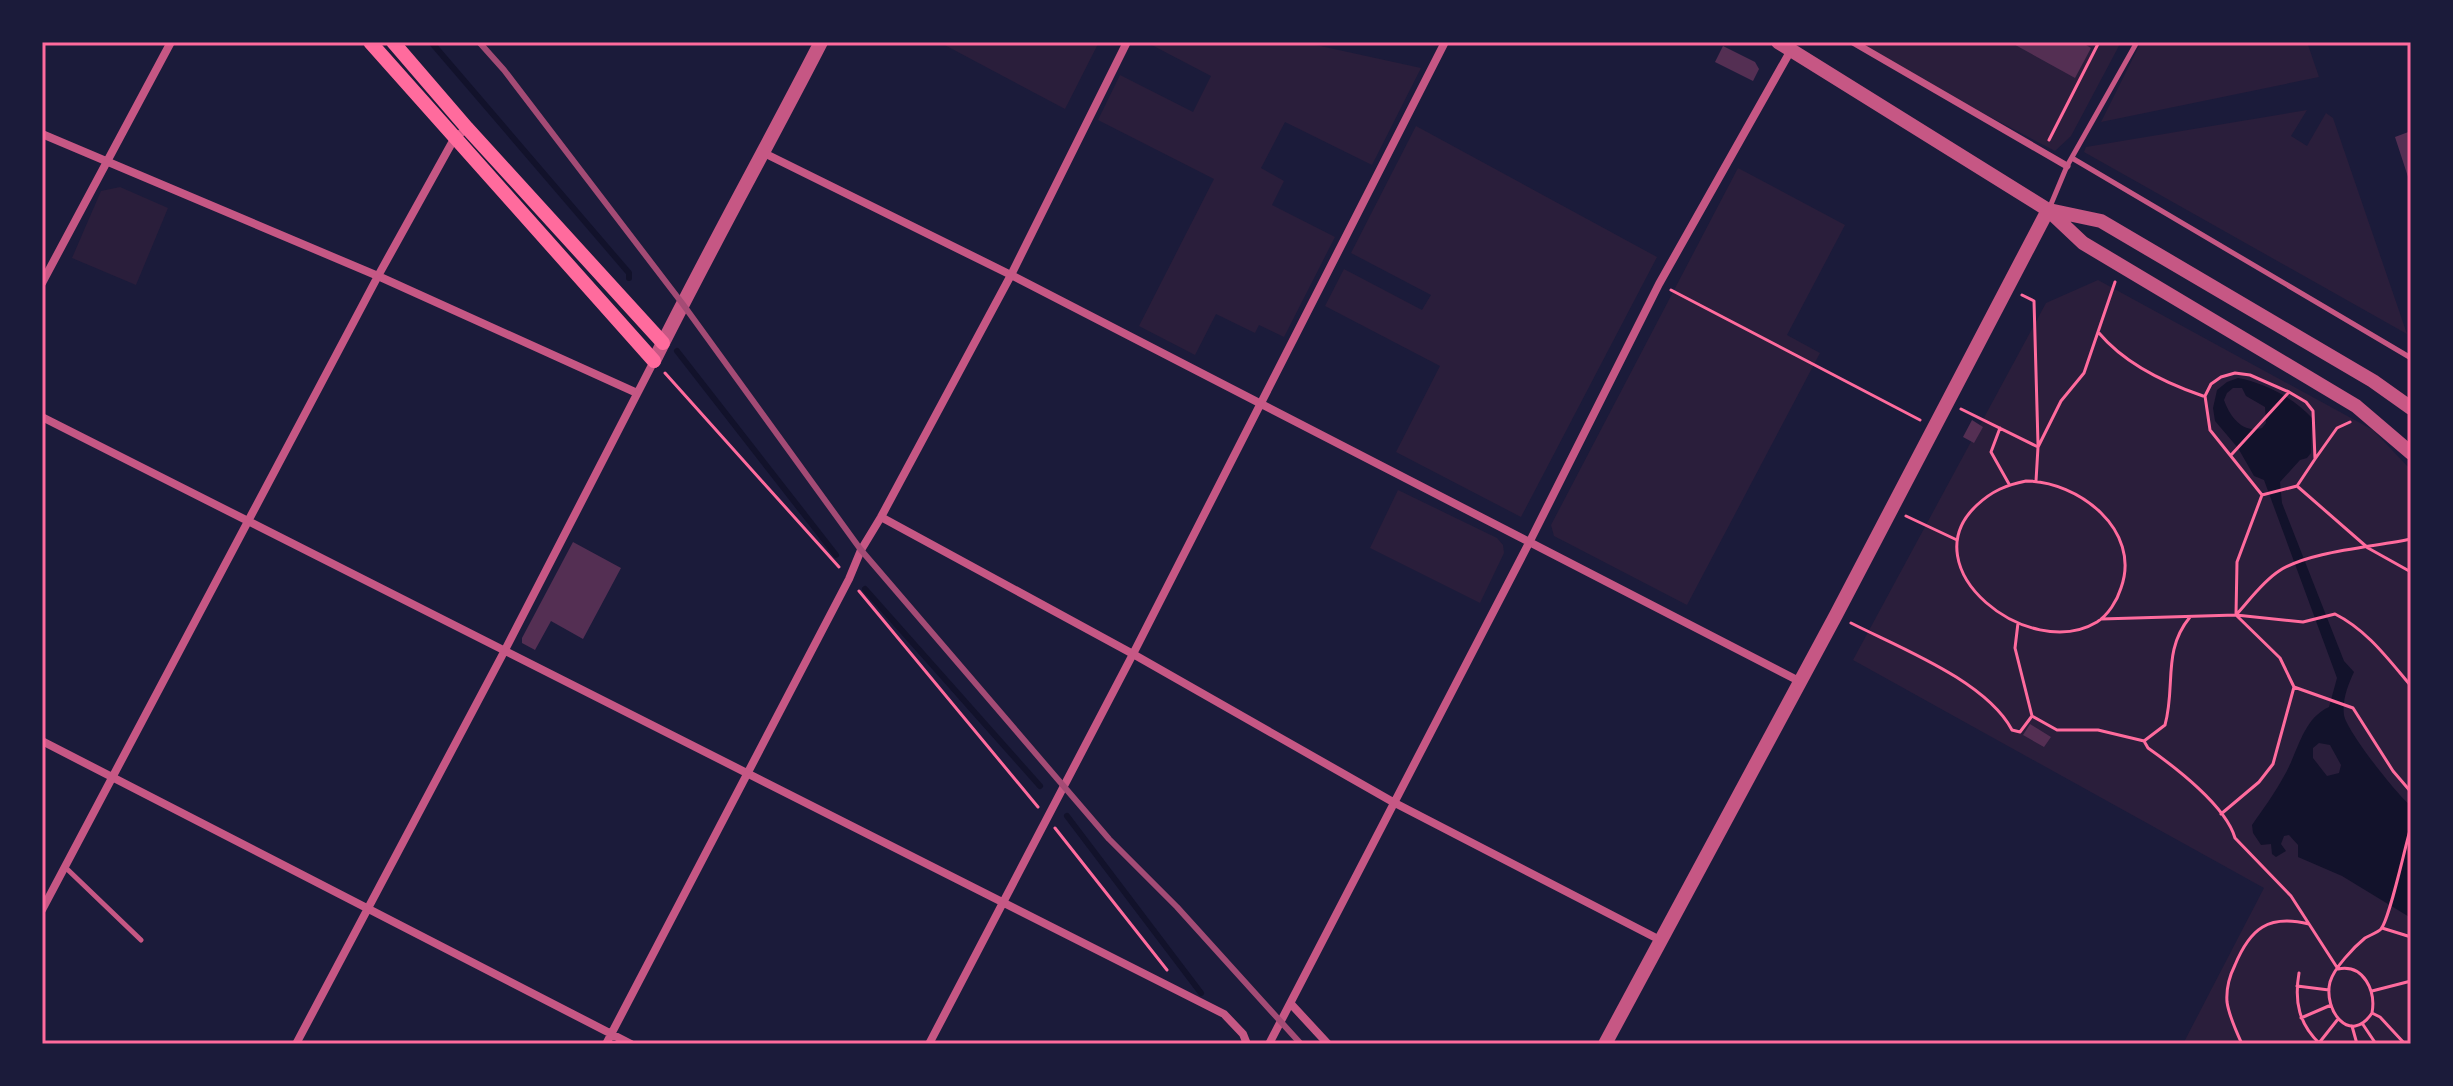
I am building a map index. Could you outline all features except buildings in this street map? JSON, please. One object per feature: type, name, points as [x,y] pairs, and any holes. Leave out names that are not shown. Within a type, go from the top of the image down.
[{"type":"main road","points":[[370,42],[654,361]]},
{"type":"main road","points":[[393,42],[663,343]]},
{"type":"street","points":[[42,283],[171,42]]},
{"type":"street","points":[[296,1044],[821,42]]},
{"type":"street","points":[[606,1044],[750,773],[861,550],[1011,275],[1127,42]]},
{"type":"street","points":[[929,1044],[1133,654],[1445,42]]},
{"type":"street","points":[[1853,42],[2067,166]]},
{"type":"street","points":[[1269,1044],[1784,46],[2048,210],[2083,243],[2356,406],[2411,453]]},
{"type":"street","points":[[42,910],[378,276],[454,139],[467,128]]},
{"type":"street","points":[[42,134],[378,276],[637,393]]},
{"type":"street","points":[[764,153],[1011,275],[1799,681]]},
{"type":"street","points":[[1605,1044],[1836,615],[2048,210]]},
{"type":"street","points":[[2048,210],[2101,221],[2373,381],[2411,408]]},
{"type":"street","points":[[42,417],[1224,1014],[1243,1034],[1247,1044]]},
{"type":"street","points":[[881,517],[1133,654],[1393,802],[1660,940]]},
{"type":"street","points":[[42,741],[631,1044]]},
{"type":"street","points":[[1291,1004],[1328,1044]]},
{"type":"lane","points":[[2048,210],[2067,166],[2135,45],[2124,42]]},
{"type":"lane","points":[[2072,158],[2411,358]]},
{"type":"lane","points":[[65,867],[141,940]]},
{"type":"path","points":[[2047,143],[2099,42]]},
{"type":"path","points":[[2038,447],[2061,401],[2084,373],[2121,266]]},
{"type":"path","points":[[1659,284],[1934,427]]},
{"type":"path","points":[[2007,288],[2034,301],[2036,481]]},
{"type":"path","points":[[2099,333],[2124,356],[2169,384],[2205,396]]},
{"type":"path","points":[[654,361],[849,579],[1047,818],[1169,972]]},
{"type":"path","points":[[2264,494],[2248,480],[2210,430],[2205,396],[2211,384],[2221,377],[2235,373],[2250,375],[2306,402],[2313,411],[2315,459]]},
{"type":"path","points":[[2231,454],[2289,392]]},
{"type":"path","points":[[1947,402],[2038,447]]},
{"type":"path","points":[[2264,494],[2297,486],[2337,428],[2366,414]]},
{"type":"path","points":[[2000,428],[1991,452],[2009,484]]},
{"type":"path","points":[[2036,481],[2085,501],[2111,522],[2123,549],[2124,581],[2112,606],[2101,619],[2088,627],[2068,633],[2034,630],[2001,614],[1971,588],[1960,560],[1957,540],[1968,515],[1987,497],[2009,484],[2036,481]]},
{"type":"path","points":[[2297,486],[2368,548],[2411,572]]},
{"type":"path","points":[[2221,814],[2259,782],[2273,764],[2294,687],[2280,658],[2236,615],[2237,562],[2264,494]]},
{"type":"path","points":[[1891,510],[1957,540]]},
{"type":"path","points":[[2236,615],[2268,580],[2292,564],[2411,539]]},
{"type":"path","points":[[2101,619],[2236,615],[2313,620],[2335,614],[2358,628],[2411,686]]},
{"type":"path","points":[[1836,615],[1966,684],[1996,708],[2012,730],[2020,732],[2032,716]]},
{"type":"path","points":[[2144,741],[2165,725],[2172,648],[2190,617]]},
{"type":"path","points":[[2018,623],[2015,648],[2032,716],[2057,730],[2098,730],[2144,741],[2148,748],[2188,778],[2221,814],[2235,838],[2291,896],[2338,969]]},
{"type":"path","points":[[2294,687],[2353,708],[2398,778],[2411,792]]},
{"type":"path","points":[[2338,969],[2356,971],[2364,977],[2372,991],[2372,1013],[2362,1023],[2352,1026],[2338,1019],[2331,1005],[2331,981],[2338,969],[2360,943],[2382,928],[2411,827]]},
{"type":"path","points":[[2242,1044],[2227,1004],[2228,979],[2240,952],[2259,928],[2287,921],[2309,924]]},
{"type":"path","points":[[2382,928],[2411,937]]},
{"type":"path","points":[[2299,973],[2296,1000],[2300,1018],[2320,1044],[2338,1019]]},
{"type":"path","points":[[2372,991],[2411,981]]},
{"type":"path","points":[[2297,986],[2329,990]]},
{"type":"path","points":[[2300,1018],[2331,1005]]},
{"type":"path","points":[[2372,1013],[2380,1017],[2405,1044]]},
{"type":"path","points":[[2362,1023],[2376,1044]]},
{"type":"path","points":[[2352,1026],[2357,1044]]},
{"type":"shaded area","points":[[939,42],[1099,42],[1065,109]]},
{"type":"shaded area","points":[[1146,42],[1302,42],[1421,68],[1372,165],[1285,122],[1261,168],[1284,181],[1272,205],[1335,237],[1284,337],[1259,325],[1255,333],[1216,314],[1195,355],[1139,326],[1214,179],[1098,120],[1120,75],[1193,112],[1211,76]]},
{"type":"shaded area","points":[[1848,42],[2121,42],[2071,136],[2055,151]]},
{"type":"shaded area","points":[[2141,42],[2307,42],[2319,77],[2101,122]]},
{"type":"shaded area","points":[[2307,110],[2291,136],[2307,146],[2326,113],[2333,118],[2407,334],[2084,152],[2086,147]]},
{"type":"shaded area","points":[[1416,126],[1657,257],[1521,517],[1396,452],[1440,366],[1325,306],[1344,269],[1422,310],[1431,295],[1351,253]]},
{"type":"shaded area","points":[[1738,168],[1845,225],[1787,335],[1820,353],[1687,605],[1554,536],[1551,525]]},
{"type":"shaded area","points":[[120,187],[168,208],[136,285],[72,258],[101,191]]},
{"type":"shaded area","points":[[2098,280],[2373,430],[2411,470],[2411,1044],[2183,1044],[2264,888],[1853,660],[2046,303]]},
{"type":"shaded area","points":[[2238,378],[2269,388],[2297,404],[2312,418],[2311,453],[2300,460],[2280,482],[2282,503],[2344,661],[2354,672],[2344,704],[2347,723],[2373,762],[2411,806],[2411,918],[2342,876],[2298,857],[2298,845],[2289,835],[2284,836],[2281,844],[2286,851],[2276,857],[2272,854],[2271,844],[2261,845],[2253,833],[2252,825],[2289,767],[2307,728],[2320,712],[2329,707],[2337,678],[2264,480],[2254,476],[2238,448],[2215,421],[2213,408],[2217,390]],"holes":[[[2233,388],[2242,388],[2246,396],[2265,407],[2266,423],[2262,428],[2249,429],[2234,418],[2224,400]],[[2319,743],[2330,745],[2341,765],[2339,773],[2327,776],[2313,758],[2313,748]]]},
{"type":"shaded area","points":[[1398,490],[1497,538],[1503,545],[1504,553],[1480,603],[1370,548]]},
{"type":"waterway","points":[[431,42],[629,273],[629,278]]},
{"type":"waterway","points":[[677,351],[836,555]]},
{"type":"waterway","points":[[865,589],[1040,786]]},
{"type":"waterway","points":[[1067,816],[1201,993]]},
{"type":"railway","points":[[479,42],[504,70],[682,303],[861,550],[1109,839],[1177,907],[1301,1044]]}]
